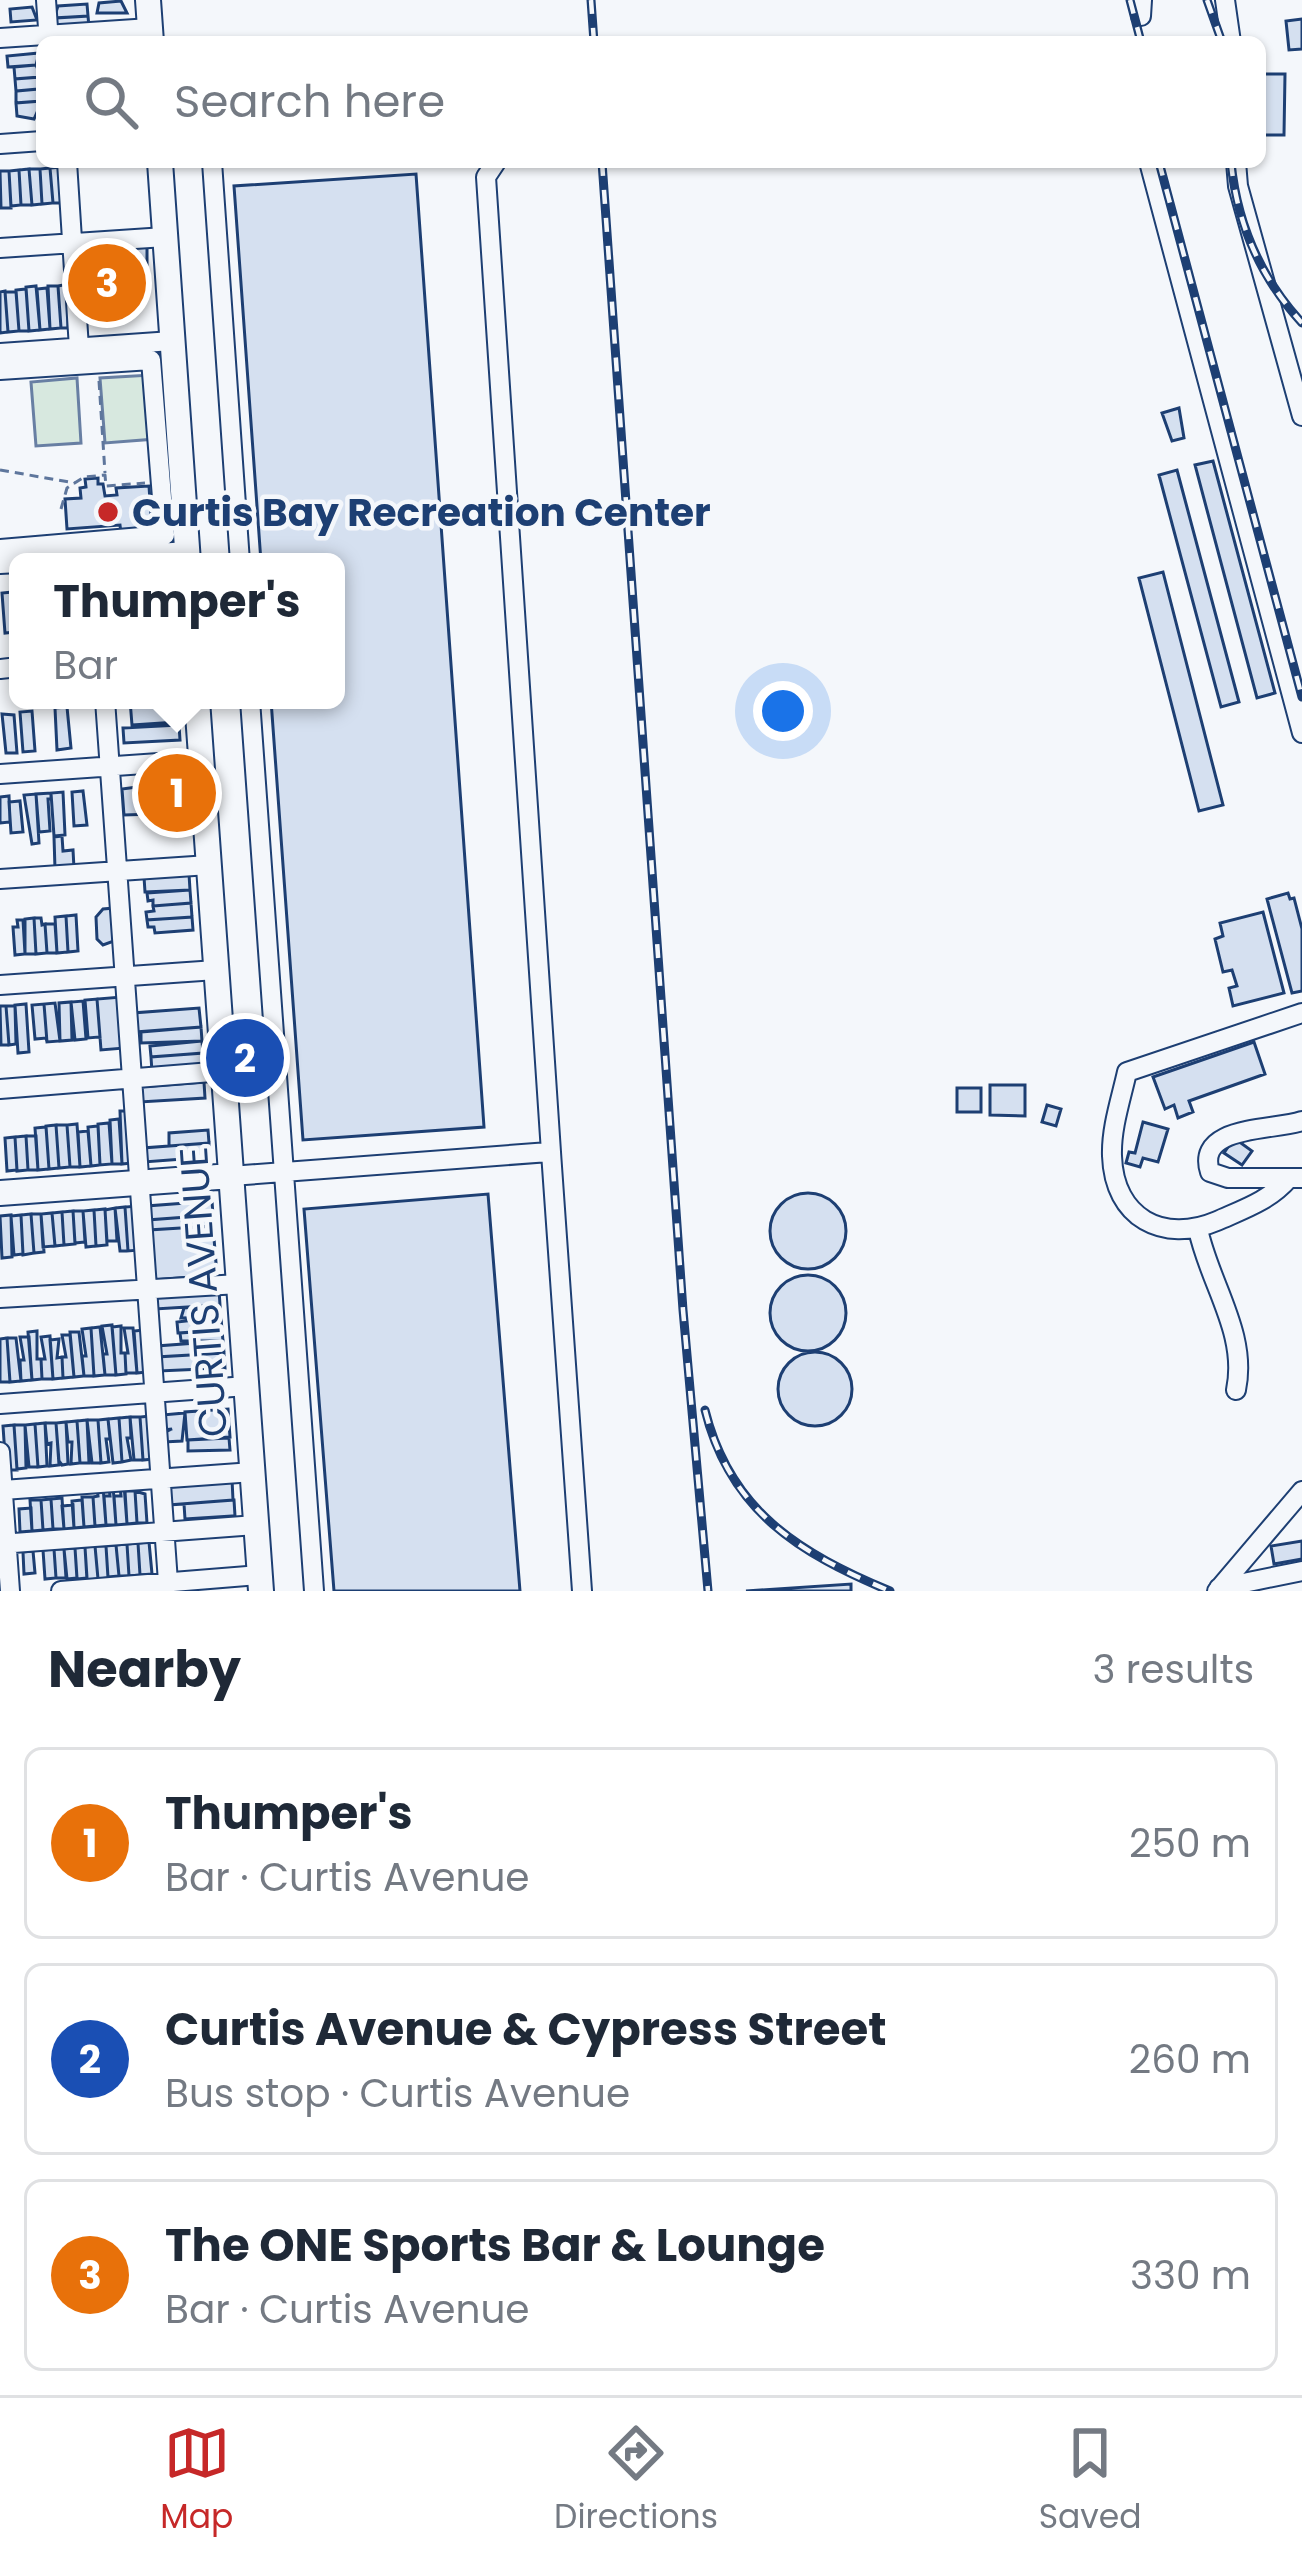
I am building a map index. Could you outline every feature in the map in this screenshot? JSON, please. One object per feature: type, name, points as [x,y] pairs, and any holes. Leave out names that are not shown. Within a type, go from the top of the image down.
[{"type":"main road","points":[[148,0],[151,35]]},
{"type":"main road","points":[[160,168],[188,553]]},
{"type":"main road","name":"CURTIS AVENUE","points":[[198,709],[261,1583]]},
{"type":"main road","points":[[0,1193],[231,1176]]},
{"type":"street","points":[[46,0],[49,36]]},
{"type":"street","points":[[1225,0],[1230,36]]},
{"type":"street","points":[[0,38],[36,39]]},
{"type":"street","points":[[0,144],[36,141]]},
{"type":"street","points":[[67,168],[79,348]]},
{"type":"street","points":[[212,168],[239,553]]},
{"type":"street","points":[[1151,168],[1302,734]]},
{"type":"street","points":[[1236,168],[1302,416]]},
{"type":"street","points":[[491,170],[549,1152],[583,1591]]},
{"type":"street","points":[[0,248],[165,237]]},
{"type":"street","points":[[0,353],[172,341]]},
{"type":"street","points":[[0,370],[151,360],[165,536],[0,549]]},
{"type":"street","points":[[106,709],[168,1582]]},
{"type":"street","points":[[251,709],[314,1591]]},
{"type":"street","points":[[0,774],[202,760]]},
{"type":"street","points":[[0,879],[209,865]]},
{"type":"street","points":[[0,985],[216,970]]},
{"type":"street","points":[[1295,1178],[1264,1201],[1198,1229],[1161,1230],[1145,1221],[1120,1190],[1112,1156],[1126,1072],[1302,1013]]},
{"type":"street","points":[[0,1089],[224,1071]]},
{"type":"street","points":[[1295,1178],[1228,1178],[1210,1172],[1208,1152],[1234,1133],[1278,1129],[1302,1121]]},
{"type":"street","points":[[231,1176],[549,1152]]},
{"type":"street","points":[[1198,1229],[1208,1270],[1235,1334],[1240,1373],[1236,1390]]},
{"type":"street","points":[[0,1298],[239,1284]]},
{"type":"street","points":[[0,1404],[247,1386]]},
{"type":"street","points":[[0,1452],[3,1544],[10,1591]]},
{"type":"street","points":[[3,1490],[253,1472]]},
{"type":"street","points":[[1218,1590],[1302,1491]]},
{"type":"street","points":[[3,1544],[256,1525]]},
{"type":"street","points":[[1218,1590],[1302,1571]]},
{"type":"street","points":[[62,1591],[168,1582],[261,1583]]},
{"type":"path","points":[[99,380],[106,486],[160,482]]},
{"type":"path","points":[[0,470],[76,483]]},
{"type":"path","points":[[61,509],[67,488],[84,477],[105,475]]},
{"type":"shaded area","points":[[151,375],[155,439],[105,443],[100,378]]},
{"type":"shaded area","points":[[77,378],[81,443],[36,446],[31,382]]},
{"type":"building","points":[[121,1],[127,13],[97,13],[99,3]]},
{"type":"building","points":[[87,4],[88,16],[54,18],[58,6]]},
{"type":"building","points":[[32,7],[37,20],[11,22],[10,9]]},
{"type":"building","points":[[88,16],[89,27],[55,25],[54,18]]},
{"type":"building","points":[[1302,19],[1302,49],[1289,50],[1286,21]]},
{"type":"building","points":[[36,53],[36,65],[8,67],[7,56]]},
{"type":"building","points":[[36,65],[36,77],[15,79],[14,67]]},
{"type":"building","points":[[1266,74],[1285,74],[1284,135],[1266,135]]},
{"type":"building","points":[[36,77],[36,89],[16,91],[15,79]]},
{"type":"building","points":[[36,89],[36,101],[16,103],[16,91]]},
{"type":"building","points":[[36,101],[34,119],[17,116],[16,103]]},
{"type":"building","points":[[50,168],[62,168],[62,203],[53,203]]},
{"type":"building","points":[[50,168],[53,203],[42,204],[40,169]]},
{"type":"building","points":[[29,169],[40,169],[42,204],[32,205]]},
{"type":"building","points":[[29,169],[32,205],[21,205],[19,170]]},
{"type":"building","points":[[19,170],[21,205],[11,206],[9,171]]},
{"type":"building","points":[[0,171],[9,171],[11,208],[1,208]]},
{"type":"building","points":[[416,174],[484,1127],[303,1140],[272,709],[345,709],[345,553],[260,553],[234,186]]},
{"type":"building","points":[[147,244],[147,277],[116,282],[117,299],[101,301],[102,317],[84,319],[78,251]]},
{"type":"building","points":[[36,286],[40,330],[29,331],[26,287]]},
{"type":"building","points":[[48,286],[58,286],[61,328],[50,329]]},
{"type":"building","points":[[58,286],[68,288],[68,328],[61,328]]},
{"type":"building","points":[[47,288],[50,329],[40,330],[37,289]]},
{"type":"building","points":[[26,289],[29,331],[19,331],[16,290]]},
{"type":"building","points":[[5,291],[8,332],[0,333],[0,292]]},
{"type":"building","points":[[5,292],[16,292],[19,331],[8,332]]},
{"type":"building","points":[[1179,408],[1184,438],[1172,441],[1162,413]]},
{"type":"building","points":[[1213,461],[1275,693],[1257,698],[1195,465]]},
{"type":"building","points":[[1177,470],[1239,702],[1221,707],[1159,475]]},
{"type":"building","name":"Curtis Bay Recreation Center","points":[[98,478],[105,496],[117,495],[116,488],[149,486],[152,531],[121,533],[120,525],[67,529],[65,499],[81,498],[85,479]]},
{"type":"building","points":[[1163,572],[1223,805],[1199,811],[1139,578]]},
{"type":"building","points":[[9,592],[9,633],[5,633],[2,593]]},
{"type":"building","points":[[55,709],[67,709],[71,748],[57,750]]},
{"type":"building","points":[[131,709],[176,709],[177,722],[132,725]]},
{"type":"building","points":[[32,711],[35,751],[23,752],[20,712]]},
{"type":"building","points":[[2,714],[14,715],[17,753],[6,753]]},
{"type":"building","points":[[179,725],[180,740],[124,743],[123,728]]},
{"type":"building","points":[[185,781],[187,813],[124,815],[122,789]]},
{"type":"building","points":[[83,791],[87,825],[74,826],[72,792]]},
{"type":"building","points":[[63,792],[65,835],[54,836],[51,793]]},
{"type":"building","points":[[51,793],[50,831],[39,832],[36,794]]},
{"type":"building","points":[[36,794],[39,843],[32,844],[24,795]]},
{"type":"building","points":[[9,796],[10,822],[0,823],[0,797]]},
{"type":"building","points":[[20,801],[23,832],[11,833],[9,802]]},
{"type":"building","points":[[62,836],[63,851],[73,850],[74,868],[55,869],[54,837]]},
{"type":"building","points":[[189,874],[190,890],[145,892],[144,877]]},
{"type":"building","points":[[190,890],[191,903],[153,906],[153,900],[148,901],[147,893]]},
{"type":"building","points":[[1288,893],[1294,898],[1302,929],[1302,991],[1292,993],[1267,899]]},
{"type":"building","points":[[191,903],[192,917],[147,920],[146,912],[154,911],[153,906]]},
{"type":"building","points":[[115,908],[114,941],[103,945],[97,939],[96,917],[103,909]]},
{"type":"building","points":[[1263,912],[1284,993],[1233,1006],[1229,988],[1237,986],[1232,970],[1223,972],[1215,939],[1223,936],[1220,923]]},
{"type":"building","points":[[76,915],[78,951],[68,952],[66,916]]},
{"type":"building","points":[[66,916],[68,952],[57,953],[55,917]]},
{"type":"building","points":[[192,917],[193,930],[155,933],[154,927],[148,927],[147,920]]},
{"type":"building","points":[[34,918],[36,954],[25,954],[25,919]]},
{"type":"building","points":[[34,918],[45,924],[47,953],[36,954]]},
{"type":"building","points":[[17,920],[23,920],[25,954],[15,955],[13,927],[18,927]]},
{"type":"building","points":[[45,924],[55,924],[57,953],[47,953]]},
{"type":"building","points":[[121,997],[125,1048],[101,1050],[97,999]]},
{"type":"building","points":[[97,999],[100,1037],[88,1038],[85,1000]]},
{"type":"building","points":[[83,1001],[86,1039],[75,1040],[71,1002]]},
{"type":"building","points":[[71,1002],[72,1040],[60,1041],[59,1003]]},
{"type":"building","points":[[55,1003],[60,1041],[47,1042],[44,1004]]},
{"type":"building","points":[[26,1004],[29,1052],[18,1053],[15,1005]]},
{"type":"building","points":[[44,1004],[47,1042],[46,1038],[35,1039],[32,1005]]},
{"type":"building","points":[[0,1006],[6,1006],[9,1045],[1,1045]]},
{"type":"building","points":[[6,1006],[15,1006],[16,1044],[9,1045]]},
{"type":"building","points":[[199,1008],[201,1027],[135,1032],[133,1013]]},
{"type":"building","points":[[201,1027],[202,1041],[141,1043],[141,1032]]},
{"type":"building","points":[[202,1041],[203,1053],[151,1057],[150,1046]]},
{"type":"building","points":[[1254,1042],[1265,1074],[1189,1101],[1193,1112],[1178,1118],[1174,1105],[1165,1109],[1153,1077]]},
{"type":"building","points":[[203,1053],[204,1069],[152,1072],[151,1057]]},
{"type":"building","points":[[204,1082],[205,1098],[140,1102],[139,1087]]},
{"type":"building","points":[[990,1085],[1025,1085],[1025,1116],[990,1115]]},
{"type":"building","points":[[957,1088],[981,1088],[981,1112],[957,1112]]},
{"type":"building","points":[[1047,1105],[1061,1109],[1056,1126],[1042,1122]]},
{"type":"building","points":[[120,1111],[128,1111],[132,1163],[122,1164]]},
{"type":"building","points":[[119,1119],[122,1164],[112,1164],[110,1120]]},
{"type":"building","points":[[1143,1122],[1168,1129],[1158,1162],[1143,1158],[1140,1167],[1126,1163],[1129,1152],[1135,1153]]},
{"type":"building","points":[[109,1123],[112,1164],[100,1165],[98,1124]]},
{"type":"building","points":[[77,1124],[80,1167],[70,1167],[67,1125]]},
{"type":"building","points":[[56,1125],[67,1125],[70,1167],[59,1168]]},
{"type":"building","points":[[56,1125],[59,1168],[49,1169],[46,1126]]},
{"type":"building","points":[[98,1126],[100,1165],[91,1166],[88,1127]]},
{"type":"building","points":[[46,1127],[49,1169],[38,1170],[35,1128]]},
{"type":"building","points":[[208,1130],[209,1143],[169,1146],[169,1133]]},
{"type":"building","points":[[88,1131],[91,1166],[80,1167],[78,1132]]},
{"type":"building","points":[[26,1136],[28,1170],[17,1171],[15,1137]]},
{"type":"building","points":[[26,1136],[36,1136],[38,1170],[28,1170]]},
{"type":"building","points":[[15,1137],[17,1170],[7,1171],[5,1138]]},
{"type":"building","points":[[1234,1138],[1252,1151],[1242,1165],[1224,1153]]},
{"type":"building","points":[[209,1143],[209,1157],[144,1162],[143,1148]]},
{"type":"building","points":[[808,1193],[835,1204],[846,1231],[835,1258],[808,1269],[781,1258],[770,1231],[781,1204]]},
{"type":"building","points":[[488,1194],[520,1591],[334,1591],[304,1209]]},
{"type":"building","points":[[212,1201],[213,1215],[148,1220],[147,1206]]},
{"type":"building","points":[[137,1206],[140,1250],[128,1251],[125,1207]]},
{"type":"building","points":[[125,1207],[128,1251],[120,1251],[115,1208]]},
{"type":"building","points":[[115,1208],[117,1241],[107,1241],[105,1210]]},
{"type":"building","points":[[105,1209],[107,1245],[96,1246],[94,1210]]},
{"type":"building","points":[[94,1210],[96,1246],[86,1247],[83,1211]]},
{"type":"building","points":[[73,1211],[83,1211],[85,1242],[75,1243]]},
{"type":"building","points":[[73,1211],[75,1244],[64,1245],[62,1212]]},
{"type":"building","points":[[62,1212],[64,1245],[55,1246],[52,1213]]},
{"type":"building","points":[[52,1213],[55,1246],[43,1247],[41,1214]]},
{"type":"building","points":[[31,1214],[34,1253],[23,1255],[21,1215]]},
{"type":"building","points":[[31,1214],[41,1214],[44,1252],[34,1253]]},
{"type":"building","points":[[11,1215],[12,1257],[2,1258],[0,1216]]},
{"type":"building","points":[[21,1215],[23,1254],[14,1255],[11,1216]]},
{"type":"building","points":[[213,1215],[213,1226],[149,1230],[148,1220]]},
{"type":"building","points":[[213,1226],[217,1275],[153,1280],[149,1230]]},
{"type":"building","points":[[808,1275],[835,1286],[846,1313],[835,1340],[808,1351],[781,1340],[770,1313],[781,1286]]},
{"type":"building","points":[[219,1290],[220,1305],[155,1309],[153,1296]]},
{"type":"building","points":[[220,1305],[221,1317],[181,1318],[184,1308]]},
{"type":"building","points":[[221,1317],[222,1330],[178,1333],[177,1322]]},
{"type":"building","points":[[112,1325],[116,1375],[105,1375],[102,1326]]},
{"type":"building","points":[[121,1326],[126,1374],[116,1375],[112,1327]]},
{"type":"building","points":[[100,1327],[105,1375],[94,1376],[91,1328]]},
{"type":"building","points":[[91,1328],[94,1376],[84,1376],[82,1329]]},
{"type":"building","points":[[124,1328],[133,1328],[137,1373],[126,1373]]},
{"type":"building","points":[[144,1330],[147,1372],[137,1373],[134,1331]]},
{"type":"building","points":[[222,1330],[223,1341],[181,1341],[180,1333]]},
{"type":"building","points":[[37,1331],[42,1379],[32,1380],[28,1332]]},
{"type":"building","points":[[70,1332],[79,1332],[84,1376],[74,1377]]},
{"type":"building","points":[[62,1335],[70,1335],[74,1377],[63,1378]]},
{"type":"building","points":[[50,1336],[53,1379],[42,1379],[41,1337]]},
{"type":"building","points":[[20,1337],[29,1337],[32,1380],[21,1381]]},
{"type":"building","points":[[7,1338],[16,1338],[21,1381],[10,1382]]},
{"type":"building","points":[[7,1338],[10,1382],[0,1382],[0,1339]]},
{"type":"building","points":[[59,1339],[57,1358],[62,1357],[63,1378],[53,1379],[50,1340]]},
{"type":"building","points":[[223,1341],[224,1353],[157,1357],[157,1346]]},
{"type":"building","points":[[815,1352],[842,1362],[852,1389],[842,1416],[815,1426],[788,1416],[778,1389],[788,1362]]},
{"type":"building","points":[[224,1353],[225,1368],[159,1371],[157,1357]]},
{"type":"building","points":[[228,1409],[230,1437],[187,1440],[185,1412]]},
{"type":"building","points":[[185,1413],[182,1441],[164,1442],[163,1433],[172,1429],[163,1430],[162,1415]]},
{"type":"building","points":[[151,1416],[154,1459],[143,1460],[140,1417]]},
{"type":"building","points":[[130,1417],[140,1417],[143,1460],[134,1460]]},
{"type":"building","points":[[130,1417],[131,1460],[122,1462],[119,1418]]},
{"type":"building","points":[[119,1418],[122,1462],[113,1463],[108,1419]]},
{"type":"building","points":[[108,1419],[109,1462],[101,1463],[98,1420]]},
{"type":"building","points":[[87,1420],[98,1420],[101,1463],[92,1463]]},
{"type":"building","points":[[87,1420],[89,1463],[80,1463],[77,1421]]},
{"type":"building","points":[[77,1421],[80,1463],[71,1464],[66,1422]]},
{"type":"building","points":[[66,1422],[68,1464],[62,1465],[56,1423]]},
{"type":"building","points":[[45,1423],[47,1466],[38,1467],[35,1424]]},
{"type":"building","points":[[45,1423],[56,1423],[59,1465],[50,1466],[51,1443],[47,1444]]},
{"type":"building","points":[[35,1424],[38,1467],[29,1467],[25,1425]]},
{"type":"building","points":[[14,1425],[17,1470],[6,1470],[3,1426]]},
{"type":"building","points":[[14,1425],[25,1425],[26,1468],[17,1469]]},
{"type":"building","points":[[229,1438],[230,1450],[188,1451],[188,1440]]},
{"type":"building","points":[[232,1479],[233,1500],[168,1505],[166,1484]]},
{"type":"building","points":[[124,1485],[127,1524],[116,1525],[114,1496],[121,1496]]},
{"type":"building","points":[[113,1486],[116,1525],[106,1525],[104,1496],[110,1496]]},
{"type":"building","points":[[103,1487],[106,1525],[95,1526],[93,1497]]},
{"type":"building","points":[[125,1491],[135,1491],[137,1523],[127,1524]]},
{"type":"building","points":[[135,1491],[145,1494],[147,1523],[137,1523]]},
{"type":"building","points":[[82,1497],[93,1497],[95,1526],[84,1527]]},
{"type":"building","points":[[62,1498],[64,1529],[53,1529],[51,1499]]},
{"type":"building","points":[[51,1499],[53,1529],[43,1530],[41,1500]]},
{"type":"building","points":[[30,1500],[41,1500],[43,1530],[32,1531]]},
{"type":"building","points":[[82,1500],[84,1527],[74,1528],[72,1501]]},
{"type":"building","points":[[234,1500],[235,1516],[185,1519],[184,1504],[168,1505]]},
{"type":"building","points":[[73,1505],[74,1528],[64,1529],[62,1506]]},
{"type":"building","points":[[31,1508],[32,1531],[20,1532],[19,1509]]},
{"type":"building","points":[[1302,1541],[1302,1559],[1274,1564],[1271,1546]]},
{"type":"building","points":[[149,1542],[152,1574],[140,1575],[138,1543]]},
{"type":"building","points":[[138,1543],[140,1575],[129,1576],[127,1544]]},
{"type":"building","points":[[127,1544],[129,1576],[119,1576],[116,1545]]},
{"type":"building","points":[[116,1545],[119,1576],[108,1577],[106,1546]]},
{"type":"building","points":[[95,1546],[98,1579],[87,1580],[85,1547]]},
{"type":"building","points":[[95,1546],[106,1546],[108,1578],[98,1579]]},
{"type":"building","points":[[85,1547],[87,1578],[77,1579],[75,1548]]},
{"type":"building","points":[[75,1548],[77,1578],[67,1579],[64,1549]]},
{"type":"building","points":[[54,1549],[56,1578],[45,1579],[43,1550]]},
{"type":"building","points":[[54,1549],[64,1549],[66,1578],[56,1578]]},
{"type":"building","points":[[33,1551],[35,1573],[24,1574],[23,1552]]},
{"type":"building","points":[[851,1584],[851,1591],[746,1591]]},
{"type":"railway","points":[[591,0],[594,36]]},
{"type":"railway","points":[[1130,0],[1139,36]]},
{"type":"railway","points":[[1207,0],[1220,36]]},
{"type":"railway","points":[[602,168],[683,1310],[708,1591]]},
{"type":"railway","points":[[1161,168],[1302,697]]},
{"type":"railway","points":[[1232,168],[1253,248],[1274,287],[1302,323]]},
{"type":"railway","points":[[705,1410],[732,1476],[773,1524],[826,1561],[890,1591]]},
{"type":"place","name":"The ONE Sports Bar & Lounge","points":[[107,283]]},
{"type":"place","name":"Curtis Bay Recreation Center","points":[[108,512]]},
{"type":"place","name":"Thumper's","points":[[177,793]]},
{"type":"place","name":"Curtis Avenue & Cypress Street","points":[[245,1058]]}]
